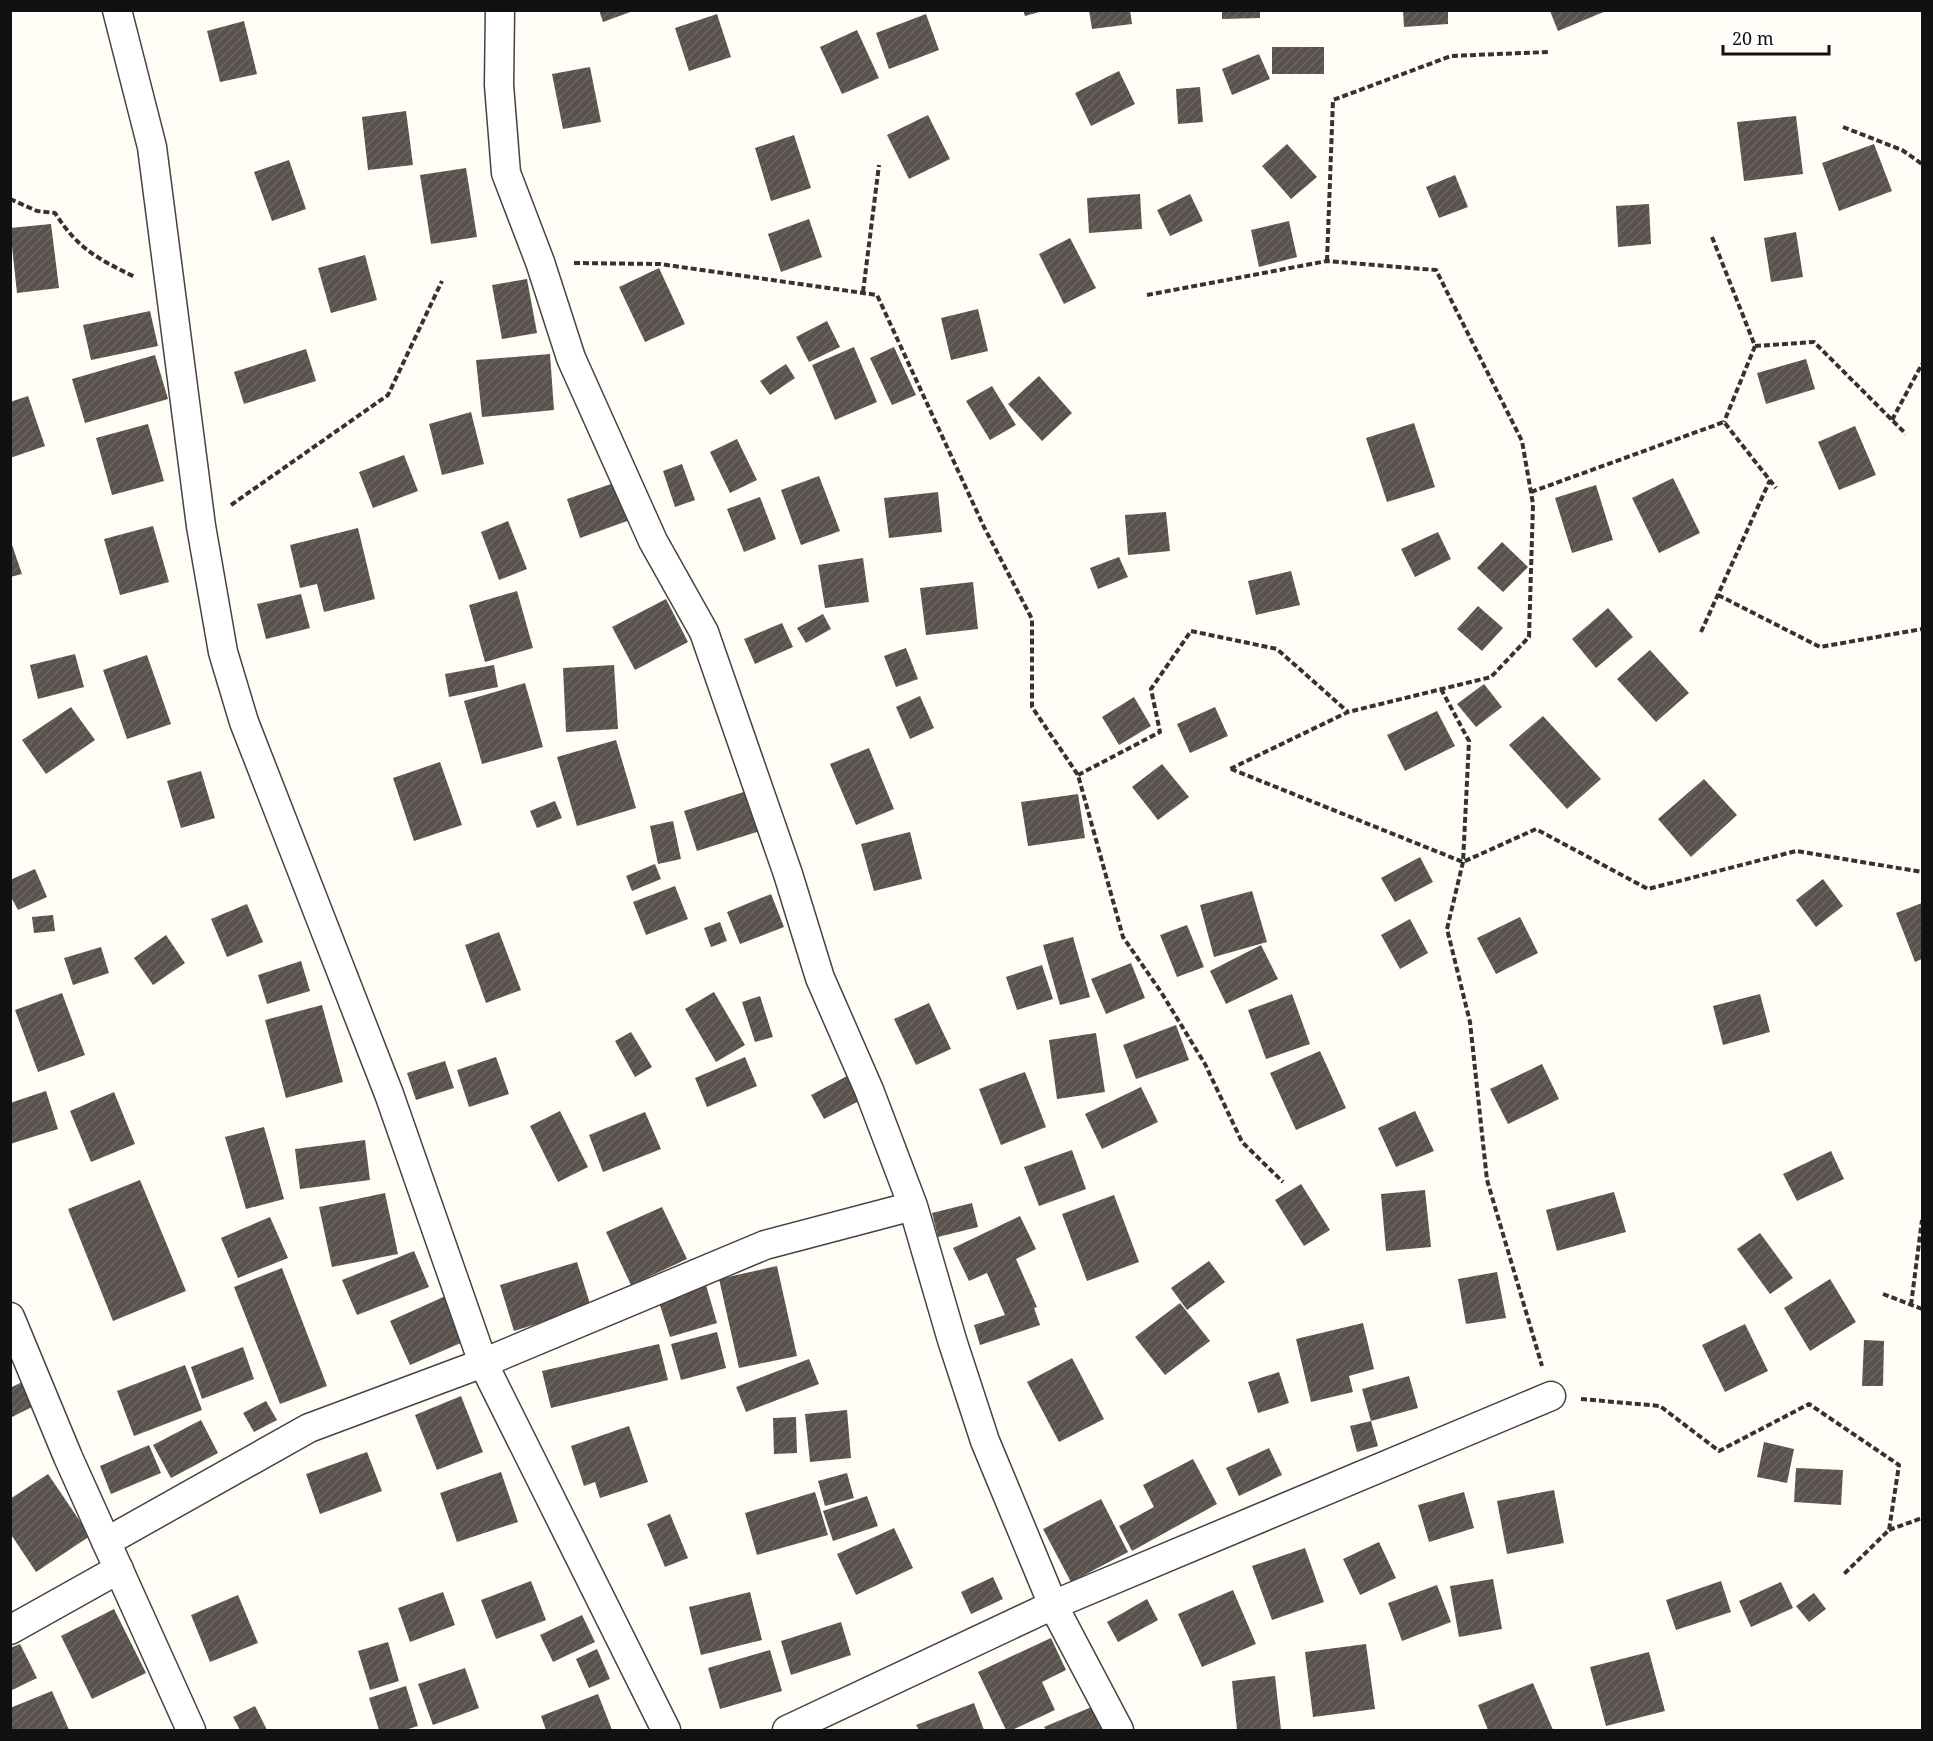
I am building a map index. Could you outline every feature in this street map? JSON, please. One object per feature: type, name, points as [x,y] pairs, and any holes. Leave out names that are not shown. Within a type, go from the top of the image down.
[{"type":"street","points":[[117,10],[152,147],[201,526],[223,652],[244,722],[389,1094],[483,1363],[666,1731]]},
{"type":"street","points":[[500,10],[499,85],[506,173],[540,262],[571,358],[653,541],[704,632],[788,874],[820,978],[869,1090],[913,1206],[952,1340],[986,1441],[1053,1605],[1119,1731]]},
{"type":"street","points":[[106,1542],[309,1428],[483,1363],[765,1245],[913,1206]]},
{"type":"street","points":[[10,1317],[68,1457],[190,1731]]},
{"type":"street","points":[[787,1731],[1053,1605],[1551,1396]]},
{"type":"street","points":[[10,1630],[118,1569]]},
{"type":"path","points":[[1327,261],[1333,100],[1451,56],[1548,52]]},
{"type":"path","points":[[1844,127],[1902,150],[1923,164]]},
{"type":"path","points":[[863,292],[879,165]]},
{"type":"path","points":[[10,199],[37,211],[55,213],[68,234],[99,260],[146,282],[170,285]]},
{"type":"path","points":[[1531,492],[1724,422],[1755,346],[1712,237]]},
{"type":"path","points":[[1147,295],[1327,261],[1436,270],[1522,441],[1531,492],[1533,504],[1529,637],[1491,676],[1348,712],[1230,769],[1463,862],[1536,829],[1648,889],[1796,851],[1923,872]]},
{"type":"path","points":[[540,262],[660,264],[877,295],[984,526],[1032,620],[1032,706],[1078,775],[1123,936],[1205,1064],[1242,1142],[1283,1182]]},
{"type":"path","points":[[201,526],[388,395],[442,281]]},
{"type":"path","points":[[1755,346],[1814,342],[1906,434]]},
{"type":"path","points":[[1892,420],[1923,364]]},
{"type":"path","points":[[1724,422],[1776,488]]},
{"type":"path","points":[[1701,632],[1770,480]]},
{"type":"path","points":[[1718,595],[1820,646],[1923,629]]},
{"type":"path","points":[[1078,775],[1160,732],[1151,689],[1191,631],[1277,650],[1348,712]]},
{"type":"path","points":[[1441,689],[1469,741],[1463,862],[1447,929],[1470,1022],[1487,1180],[1551,1396],[1660,1407],[1719,1451],[1809,1404],[1899,1465],[1889,1530]]},
{"type":"path","points":[[1911,1305],[1923,1220]]},
{"type":"path","points":[[1883,1294],[1923,1309]]},
{"type":"path","points":[[1844,1574],[1889,1530],[1923,1518]]},
{"type":"building","points":[[599,10],[632,10],[633,11],[603,22]]},
{"type":"building","points":[[1023,10],[1043,10],[1043,11],[1025,16]]},
{"type":"building","points":[[1089,10],[1130,10],[1132,24],[1092,29]]},
{"type":"building","points":[[1222,10],[1260,10],[1260,18],[1222,19]]},
{"type":"building","points":[[1403,10],[1448,10],[1448,24],[1404,27]]},
{"type":"building","points":[[1550,11],[1606,11],[1558,31]]},
{"type":"building","points":[[717,14],[731,57],[689,71],[675,28]]},
{"type":"building","points":[[926,14],[939,50],[889,69],[876,33]]},
{"type":"building","points":[[244,21],[257,74],[220,82],[207,31]]},
{"type":"building","points":[[857,30],[879,78],[842,94],[820,47]]},
{"type":"building","points":[[1272,47],[1324,47],[1324,74],[1272,74]]},
{"type":"building","points":[[1259,54],[1270,79],[1232,95],[1222,69]]},
{"type":"building","points":[[590,67],[601,122],[563,129],[552,74]]},
{"type":"building","points":[[1119,71],[1135,104],[1091,126],[1075,93]]},
{"type":"building","points":[[1200,87],[1203,122],[1178,124],[1176,89]]},
{"type":"building","points":[[406,111],[413,165],[368,170],[362,117]]},
{"type":"building","points":[[928,115],[950,159],[909,179],[887,135]]},
{"type":"building","points":[[1796,116],[1803,174],[1744,181],[1737,122]]},
{"type":"building","points":[[794,135],[811,188],[771,201],[755,148]]},
{"type":"building","points":[[1287,144],[1317,177],[1291,199],[1262,166]]},
{"type":"building","points":[[1874,144],[1892,191],[1839,211],[1822,163]]},
{"type":"building","points":[[289,160],[306,209],[272,221],[254,172]]},
{"type":"building","points":[[466,168],[477,237],[431,244],[420,175]]},
{"type":"building","points":[[1455,175],[1468,207],[1439,218],[1426,187]]},
{"type":"building","points":[[1140,194],[1142,229],[1089,233],[1087,198]]},
{"type":"building","points":[[1190,194],[1203,221],[1170,236],[1157,210]]},
{"type":"building","points":[[1649,204],[1651,244],[1618,247],[1616,206]]},
{"type":"building","points":[[809,219],[822,257],[781,272],[768,234]]},
{"type":"building","points":[[1289,221],[1297,257],[1259,267],[1251,230]]},
{"type":"building","points":[[51,224],[59,288],[17,293],[10,228]]},
{"type":"building","points":[[1796,232],[1803,277],[1771,282],[1764,238]]},
{"type":"building","points":[[1070,238],[1096,288],[1064,304],[1039,254]]},
{"type":"building","points":[[365,255],[377,300],[331,313],[318,268]]},
{"type":"building","points":[[659,268],[685,324],[645,342],[619,287]]},
{"type":"building","points":[[527,279],[537,333],[502,339],[492,285]]},
{"type":"building","points":[[978,309],[988,351],[951,360],[941,318]]},
{"type":"building","points":[[150,311],[158,346],[91,360],[83,325]]},
{"type":"building","points":[[827,321],[840,347],[809,362],[796,337]]},
{"type":"building","points":[[854,347],[877,402],[835,420],[812,365]]},
{"type":"building","points":[[894,347],[916,395],[892,405],[870,358]]},
{"type":"building","points":[[306,349],[316,381],[244,404],[234,372]]},
{"type":"building","points":[[550,354],[554,410],[482,417],[476,360]]},
{"type":"building","points":[[155,355],[168,399],[85,423],[72,379]]},
{"type":"building","points":[[1806,359],[1815,389],[1766,404],[1757,373]]},
{"type":"building","points":[[786,364],[795,378],[770,395],[760,381]]},
{"type":"building","points":[[1039,376],[1072,413],[1042,441],[1008,404]]},
{"type":"building","points":[[992,386],[1016,425],[990,440],[966,401]]},
{"type":"building","points":[[28,396],[45,446],[10,458],[10,402]]},
{"type":"building","points":[[471,412],[484,464],[442,475],[429,424]]},
{"type":"building","points":[[1414,423],[1435,487],[1387,502],[1366,438]]},
{"type":"building","points":[[148,424],[164,481],[112,495],[96,438]]},
{"type":"building","points":[[1855,426],[1876,475],[1839,490],[1818,442]]},
{"type":"building","points":[[737,439],[757,480],[730,493],[710,452]]},
{"type":"building","points":[[404,455],[418,491],[373,508],[359,472]]},
{"type":"building","points":[[682,464],[695,500],[675,507],[663,471]]},
{"type":"building","points":[[819,476],[840,531],[801,545],[781,490]]},
{"type":"building","points":[[1673,478],[1700,533],[1659,553],[1632,498]]},
{"type":"building","points":[[617,482],[630,520],[580,538],[567,499]]},
{"type":"building","points":[[1596,485],[1613,540],[1572,553],[1555,498]]},
{"type":"building","points":[[938,492],[942,532],[889,538],[884,498]]},
{"type":"building","points":[[760,497],[776,539],[744,552],[727,509]]},
{"type":"building","points":[[1166,512],[1170,551],[1128,555],[1125,515]]},
{"type":"building","points":[[508,521],[527,569],[499,580],[481,532]]},
{"type":"building","points":[[153,526],[169,582],[120,595],[104,539]]},
{"type":"building","points":[[358,528],[375,599],[324,612],[317,584],[300,588],[290,545]]},
{"type":"building","points":[[1438,532],[1451,559],[1415,577],[1401,549]]},
{"type":"building","points":[[10,539],[22,574],[10,577]]},
{"type":"building","points":[[1502,542],[1528,567],[1503,592],[1477,568]]},
{"type":"building","points":[[1119,557],[1128,577],[1098,589],[1090,568]]},
{"type":"building","points":[[863,558],[869,602],[825,608],[818,565]]},
{"type":"building","points":[[1291,571],[1300,605],[1256,615],[1248,581]]},
{"type":"building","points":[[973,582],[978,629],[926,635],[920,588]]},
{"type":"building","points":[[517,591],[533,648],[485,662],[469,605]]},
{"type":"building","points":[[301,594],[310,628],[266,639],[257,604]]},
{"type":"building","points":[[666,599],[688,642],[635,670],[612,627]]},
{"type":"building","points":[[1478,606],[1503,628],[1482,651],[1457,629]]},
{"type":"building","points":[[1608,608],[1633,637],[1596,668],[1572,639]]},
{"type":"building","points":[[823,614],[831,629],[806,643],[797,628]]},
{"type":"building","points":[[782,623],[793,647],[755,664],[744,639]]},
{"type":"building","points":[[906,648],[918,679],[896,687],[884,656]]},
{"type":"building","points":[[1650,650],[1689,693],[1656,722],[1617,679]]},
{"type":"building","points":[[75,654],[84,687],[38,699],[30,665]]},
{"type":"building","points":[[147,655],[171,724],[127,739],[103,670]]},
{"type":"building","points":[[494,665],[498,687],[449,697],[445,674]]},
{"type":"building","points":[[614,665],[618,729],[566,732],[563,668]]},
{"type":"building","points":[[525,683],[543,747],[482,764],[464,701]]},
{"type":"building","points":[[1484,684],[1502,707],[1476,727],[1457,704]]},
{"type":"building","points":[[920,696],[934,728],[910,739],[896,707]]},
{"type":"building","points":[[1134,697],[1151,726],[1119,745],[1102,717]]},
{"type":"building","points":[[71,707],[95,740],[46,774],[22,740]]},
{"type":"building","points":[[1215,707],[1228,736],[1190,753],[1177,724]]},
{"type":"building","points":[[1437,711],[1455,746],[1405,771],[1387,735]]},
{"type":"building","points":[[1543,716],[1601,779],[1567,809],[1509,745]]},
{"type":"building","points":[[616,740],[636,808],[577,826],[557,757]]},
{"type":"building","points":[[869,748],[894,809],[856,825],[830,764]]},
{"type":"building","points":[[440,762],[462,825],[414,841],[393,778]]},
{"type":"building","points":[[1162,764],[1189,797],[1158,820],[1132,787]]},
{"type":"building","points":[[201,771],[215,818],[181,828],[167,781]]},
{"type":"building","points":[[1704,779],[1737,815],[1691,857],[1658,819]]},
{"type":"building","points":[[747,791],[760,831],[697,851],[684,811]]},
{"type":"building","points":[[1078,794],[1085,838],[1028,846],[1021,802]]},
{"type":"building","points":[[555,801],[562,818],[537,828],[530,811]]},
{"type":"building","points":[[673,821],[681,859],[658,864],[650,826]]},
{"type":"building","points":[[910,832],[922,879],[874,891],[861,844]]},
{"type":"building","points":[[1420,857],[1433,882],[1395,902],[1381,878]]},
{"type":"building","points":[[655,864],[661,879],[632,891],[626,876]]},
{"type":"building","points":[[35,869],[47,897],[18,910],[10,895],[10,880]]},
{"type":"building","points":[[1823,879],[1843,906],[1816,927],[1796,900]]},
{"type":"building","points":[[675,886],[688,919],[646,935],[633,902]]},
{"type":"building","points":[[1252,891],[1267,942],[1214,957],[1200,905]]},
{"type":"building","points":[[771,894],[784,927],[740,944],[727,912]]},
{"type":"building","points":[[1922,903],[1922,959],[1915,962],[1896,913]]},
{"type":"building","points":[[247,904],[263,942],[227,957],[211,919]]},
{"type":"building","points":[[53,915],[55,931],[34,933],[32,917]]},
{"type":"building","points":[[1520,917],[1538,953],[1496,974],[1477,938]]},
{"type":"building","points":[[1410,919],[1428,953],[1400,969],[1381,935]]},
{"type":"building","points":[[720,922],[727,941],[711,947],[704,928]]},
{"type":"building","points":[[1187,925],[1204,967],[1177,977],[1160,935]]},
{"type":"building","points":[[499,932],[521,990],[486,1003],[465,945]]},
{"type":"building","points":[[166,935],[185,963],[153,985],[134,958]]},
{"type":"building","points":[[1073,937],[1090,997],[1060,1005],[1043,945]]},
{"type":"building","points":[[1261,945],[1278,979],[1226,1004],[1210,971]]},
{"type":"building","points":[[101,947],[109,973],[73,985],[64,958]]},
{"type":"building","points":[[301,961],[310,991],[267,1004],[258,975]]},
{"type":"building","points":[[1131,963],[1145,998],[1106,1014],[1091,979]]},
{"type":"building","points":[[1042,965],[1053,999],[1017,1010],[1006,977]]},
{"type":"building","points":[[714,992],[745,1045],[716,1062],[685,1009]]},
{"type":"building","points":[[62,993],[85,1055],[38,1072],[15,1010]]},
{"type":"building","points":[[1292,994],[1310,1044],[1266,1059],[1248,1010]]},
{"type":"building","points":[[1760,994],[1770,1032],[1723,1045],[1713,1006]]},
{"type":"building","points":[[760,996],[773,1037],[755,1042],[742,1002]]},
{"type":"building","points":[[929,1003],[951,1049],[916,1065],[894,1019]]},
{"type":"building","points":[[322,1005],[343,1082],[286,1098],[265,1020]]},
{"type":"building","points":[[1176,1025],[1189,1060],[1136,1079],[1123,1045]]},
{"type":"building","points":[[631,1032],[652,1067],[635,1077],[615,1041]]},
{"type":"building","points":[[1096,1033],[1105,1092],[1057,1099],[1049,1040]]},
{"type":"building","points":[[1320,1051],[1346,1108],[1296,1130],[1270,1073]]},
{"type":"building","points":[[496,1057],[509,1094],[469,1107],[457,1070]]},
{"type":"building","points":[[745,1057],[757,1086],[707,1107],[695,1078]]},
{"type":"building","points":[[445,1061],[454,1088],[416,1100],[407,1073]]},
{"type":"building","points":[[1542,1064],[1559,1099],[1508,1124],[1490,1089]]},
{"type":"building","points":[[1025,1072],[1046,1127],[1001,1145],[979,1089]]},
{"type":"building","points":[[849,1075],[861,1100],[824,1119],[811,1095]]},
{"type":"building","points":[[1141,1087],[1158,1122],[1102,1149],[1085,1114]]},
{"type":"building","points":[[46,1091],[58,1129],[10,1144],[10,1103]]},
{"type":"building","points":[[114,1092],[135,1144],[91,1162],[70,1111]]},
{"type":"building","points":[[560,1111],[588,1167],[558,1182],[530,1126]]},
{"type":"building","points":[[1415,1111],[1434,1151],[1396,1167],[1378,1128]]},
{"type":"building","points":[[645,1112],[661,1149],[603,1172],[589,1135]]},
{"type":"building","points":[[264,1127],[284,1199],[246,1209],[225,1137]]},
{"type":"building","points":[[365,1140],[370,1180],[300,1189],[295,1149]]},
{"type":"building","points":[[1072,1150],[1086,1189],[1039,1206],[1024,1167]]},
{"type":"building","points":[[1831,1151],[1844,1179],[1797,1201],[1783,1174]]},
{"type":"building","points":[[140,1180],[186,1291],[113,1321],[68,1209]]},
{"type":"building","points":[[1301,1184],[1330,1230],[1304,1246],[1275,1200]]},
{"type":"building","points":[[1425,1190],[1431,1247],[1386,1251],[1381,1194]]},
{"type":"building","points":[[1614,1192],[1626,1232],[1557,1251],[1546,1210]]},
{"type":"building","points":[[385,1193],[398,1254],[332,1267],[319,1207]]},
{"type":"building","points":[[1114,1195],[1139,1262],[1087,1281],[1062,1214]]},
{"type":"building","points":[[972,1203],[978,1227],[938,1237],[932,1213]]},
{"type":"building","points":[[662,1207],[687,1259],[631,1285],[606,1232]]},
{"type":"building","points":[[1020,1216],[1036,1249],[1016,1259],[1037,1307],[1034,1308],[1040,1325],[980,1345],[974,1325],[1005,1315],[987,1273],[969,1281],[953,1248]]},
{"type":"building","points":[[270,1217],[288,1258],[238,1278],[221,1238]]},
{"type":"building","points":[[1760,1233],[1793,1278],[1770,1294],[1737,1249]]},
{"type":"building","points":[[414,1251],[429,1287],[357,1315],[342,1280]]},
{"type":"building","points":[[1209,1261],[1225,1282],[1187,1310],[1171,1288]]},
{"type":"building","points":[[577,1262],[591,1307],[514,1331],[500,1285]]},
{"type":"building","points":[[777,1266],[797,1356],[739,1368],[719,1279]]},
{"type":"building","points":[[282,1268],[327,1386],[280,1404],[234,1287]]},
{"type":"building","points":[[1497,1272],[1506,1318],[1466,1324],[1458,1279]]},
{"type":"building","points":[[1830,1279],[1856,1322],[1810,1351],[1784,1308]]},
{"type":"building","points":[[706,1285],[717,1323],[670,1337],[658,1299]]},
{"type":"building","points":[[450,1294],[470,1339],[410,1365],[390,1321]]},
{"type":"building","points":[[1180,1303],[1210,1341],[1165,1375],[1135,1337]]},
{"type":"building","points":[[1363,1323],[1374,1369],[1349,1376],[1353,1392],[1311,1402],[1296,1339]]},
{"type":"building","points":[[1745,1324],[1768,1371],[1725,1392],[1702,1345]]},
{"type":"building","points":[[717,1332],[726,1368],[681,1380],[671,1344]]},
{"type":"building","points":[[1864,1340],[1884,1341],[1883,1386],[1862,1386]]},
{"type":"building","points":[[659,1344],[668,1380],[551,1408],[542,1371]]},
{"type":"building","points":[[243,1347],[254,1379],[202,1399],[191,1367]]},
{"type":"building","points":[[1072,1358],[1104,1419],[1059,1442],[1027,1382]]},
{"type":"building","points":[[809,1359],[819,1384],[746,1412],[736,1387]]},
{"type":"building","points":[[185,1365],[202,1410],[134,1436],[117,1391]]},
{"type":"building","points":[[1279,1372],[1289,1403],[1258,1413],[1248,1382]]},
{"type":"building","points":[[1409,1376],[1418,1408],[1371,1421],[1362,1389]]},
{"type":"building","points":[[22,1382],[34,1406],[10,1418],[10,1388]]},
{"type":"building","points":[[461,1396],[483,1452],[437,1470],[415,1415]]},
{"type":"building","points":[[266,1401],[277,1420],[254,1432],[243,1413]]},
{"type":"building","points":[[847,1410],[851,1458],[810,1462],[805,1414]]},
{"type":"building","points":[[796,1417],[797,1453],[774,1454],[773,1418]]},
{"type":"building","points":[[201,1420],[218,1453],[171,1478],[153,1445]]},
{"type":"building","points":[[1371,1421],[1378,1446],[1357,1452],[1350,1426]]},
{"type":"building","points":[[629,1426],[648,1482],[600,1498],[595,1482],[584,1486],[571,1446]]},
{"type":"building","points":[[1764,1442],[1794,1449],[1787,1483],[1757,1477]]},
{"type":"building","points":[[149,1445],[161,1473],[111,1494],[100,1466]]},
{"type":"building","points":[[1269,1448],[1282,1475],[1239,1496],[1226,1468]]},
{"type":"building","points":[[367,1452],[382,1491],[320,1514],[306,1474]]},
{"type":"building","points":[[1193,1459],[1217,1504],[1132,1551],[1119,1526],[1154,1507],[1143,1485]]},
{"type":"building","points":[[1796,1468],[1843,1470],[1841,1505],[1794,1502]]},
{"type":"building","points":[[501,1472],[518,1522],[457,1542],[440,1493]]},
{"type":"building","points":[[847,1473],[854,1498],[825,1506],[818,1481]]},
{"type":"building","points":[[48,1474],[90,1536],[36,1572],[10,1533],[10,1499]]},
{"type":"building","points":[[1554,1490],[1564,1543],[1507,1554],[1497,1501]]},
{"type":"building","points":[[815,1492],[828,1535],[757,1555],[745,1513]]},
{"type":"building","points":[[1464,1492],[1474,1528],[1429,1542],[1418,1505]]},
{"type":"building","points":[[867,1496],[878,1526],[833,1541],[823,1511]]},
{"type":"building","points":[[1101,1499],[1128,1552],[1071,1582],[1043,1529]]},
{"type":"building","points":[[670,1514],[688,1558],[665,1567],[647,1524]]},
{"type":"building","points":[[894,1528],[913,1568],[856,1595],[837,1554]]},
{"type":"building","points":[[1379,1542],[1396,1578],[1360,1595],[1343,1559]]},
{"type":"building","points":[[1305,1548],[1324,1602],[1272,1620],[1252,1566]]},
{"type":"building","points":[[993,1577],[1003,1599],[971,1614],[961,1592]]},
{"type":"building","points":[[1493,1579],[1502,1629],[1459,1637],[1450,1586]]},
{"type":"building","points":[[531,1581],[546,1620],[496,1639],[481,1600]]},
{"type":"building","points":[[1721,1581],[1731,1612],[1676,1630],[1666,1600]]},
{"type":"building","points":[[1781,1582],[1793,1608],[1751,1627],[1739,1601]]},
{"type":"building","points":[[1437,1585],[1451,1622],[1402,1641],[1388,1603]]},
{"type":"building","points":[[1233,1590],[1256,1644],[1202,1667],[1178,1614]]},
{"type":"building","points":[[443,1592],[455,1625],[410,1642],[398,1608]]},
{"type":"building","points":[[750,1592],[762,1640],[701,1655],[689,1607]]},
{"type":"building","points":[[1814,1593],[1826,1609],[1809,1622],[1796,1606]]},
{"type":"building","points":[[238,1595],[258,1643],[210,1662],[191,1615]]},
{"type":"building","points":[[1147,1599],[1158,1620],[1118,1642],[1107,1622]]},
{"type":"building","points":[[114,1609],[146,1673],[92,1699],[61,1636]]},
{"type":"building","points":[[582,1615],[595,1642],[553,1662],[540,1635]]},
{"type":"building","points":[[841,1622],[851,1655],[791,1675],[781,1641]]},
{"type":"building","points":[[1051,1638],[1066,1670],[1042,1682],[1055,1710],[1012,1730],[1006,1730],[978,1672]]},
{"type":"building","points":[[388,1642],[399,1681],[370,1690],[358,1651]]},
{"type":"building","points":[[20,1644],[37,1678],[10,1691],[10,1648]]},
{"type":"building","points":[[1366,1644],[1375,1709],[1313,1717],[1305,1652]]},
{"type":"building","points":[[597,1649],[610,1679],[589,1688],[576,1659]]},
{"type":"building","points":[[770,1650],[782,1691],[720,1709],[708,1668]]},
{"type":"building","points":[[1649,1652],[1665,1711],[1606,1726],[1590,1667]]},
{"type":"building","points":[[465,1668],[479,1708],[433,1725],[418,1684]]},
{"type":"building","points":[[1275,1676],[1281,1730],[1237,1730],[1232,1681]]},
{"type":"building","points":[[1533,1683],[1553,1730],[1488,1730],[1478,1705]]},
{"type":"building","points":[[406,1686],[418,1726],[405,1730],[379,1730],[369,1698]]},
{"type":"building","points":[[52,1691],[69,1730],[10,1730],[10,1708]]},
{"type":"building","points":[[598,1694],[612,1730],[546,1730],[541,1716]]},
{"type":"building","points":[[974,1703],[984,1730],[919,1730],[916,1725]]},
{"type":"building","points":[[255,1706],[267,1730],[240,1730],[233,1717]]},
{"type":"building","points":[[1094,1706],[1104,1730],[1046,1730],[1044,1727]]}]
